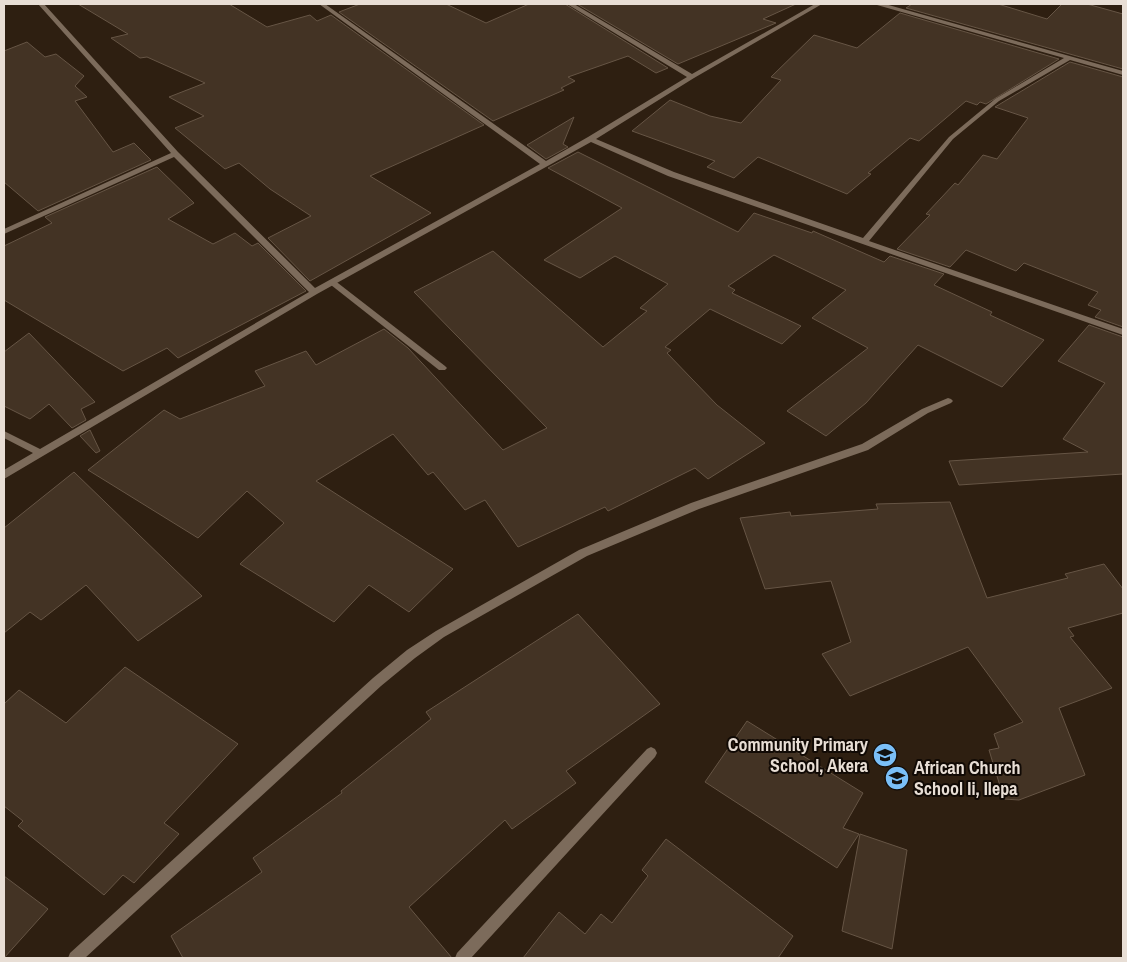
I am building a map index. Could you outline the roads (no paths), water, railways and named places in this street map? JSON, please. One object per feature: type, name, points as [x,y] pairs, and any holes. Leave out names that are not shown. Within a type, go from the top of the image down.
[{"type":"street","points":[[41,4],[175,154],[314,292]]},
{"type":"street","points":[[322,4],[546,164]]},
{"type":"street","points":[[570,4],[692,77]]},
{"type":"street","points":[[4,475],[314,292],[334,283],[591,139],[692,77],[819,4]]},
{"type":"street","points":[[879,4],[1123,73]]},
{"type":"street","points":[[864,242],[951,138],[997,100],[1068,59]]},
{"type":"street","points":[[591,139],[671,174],[1123,332]]},
{"type":"street","points":[[4,232],[175,154]]},
{"type":"street","points":[[334,283],[442,368]]},
{"type":"street","points":[[75,958],[377,682],[411,654],[440,634],[583,553],[695,506],[865,447],[925,412],[948,401]]},
{"type":"street","points":[[4,434],[40,453]]},
{"type":"street","points":[[462,958],[650,753]]},
{"type":"place","name":"Community Primary School, Akera","points":[[885,755]]},
{"type":"place","name":"African Church School Ii, Ilepa","points":[[897,778]]}]
